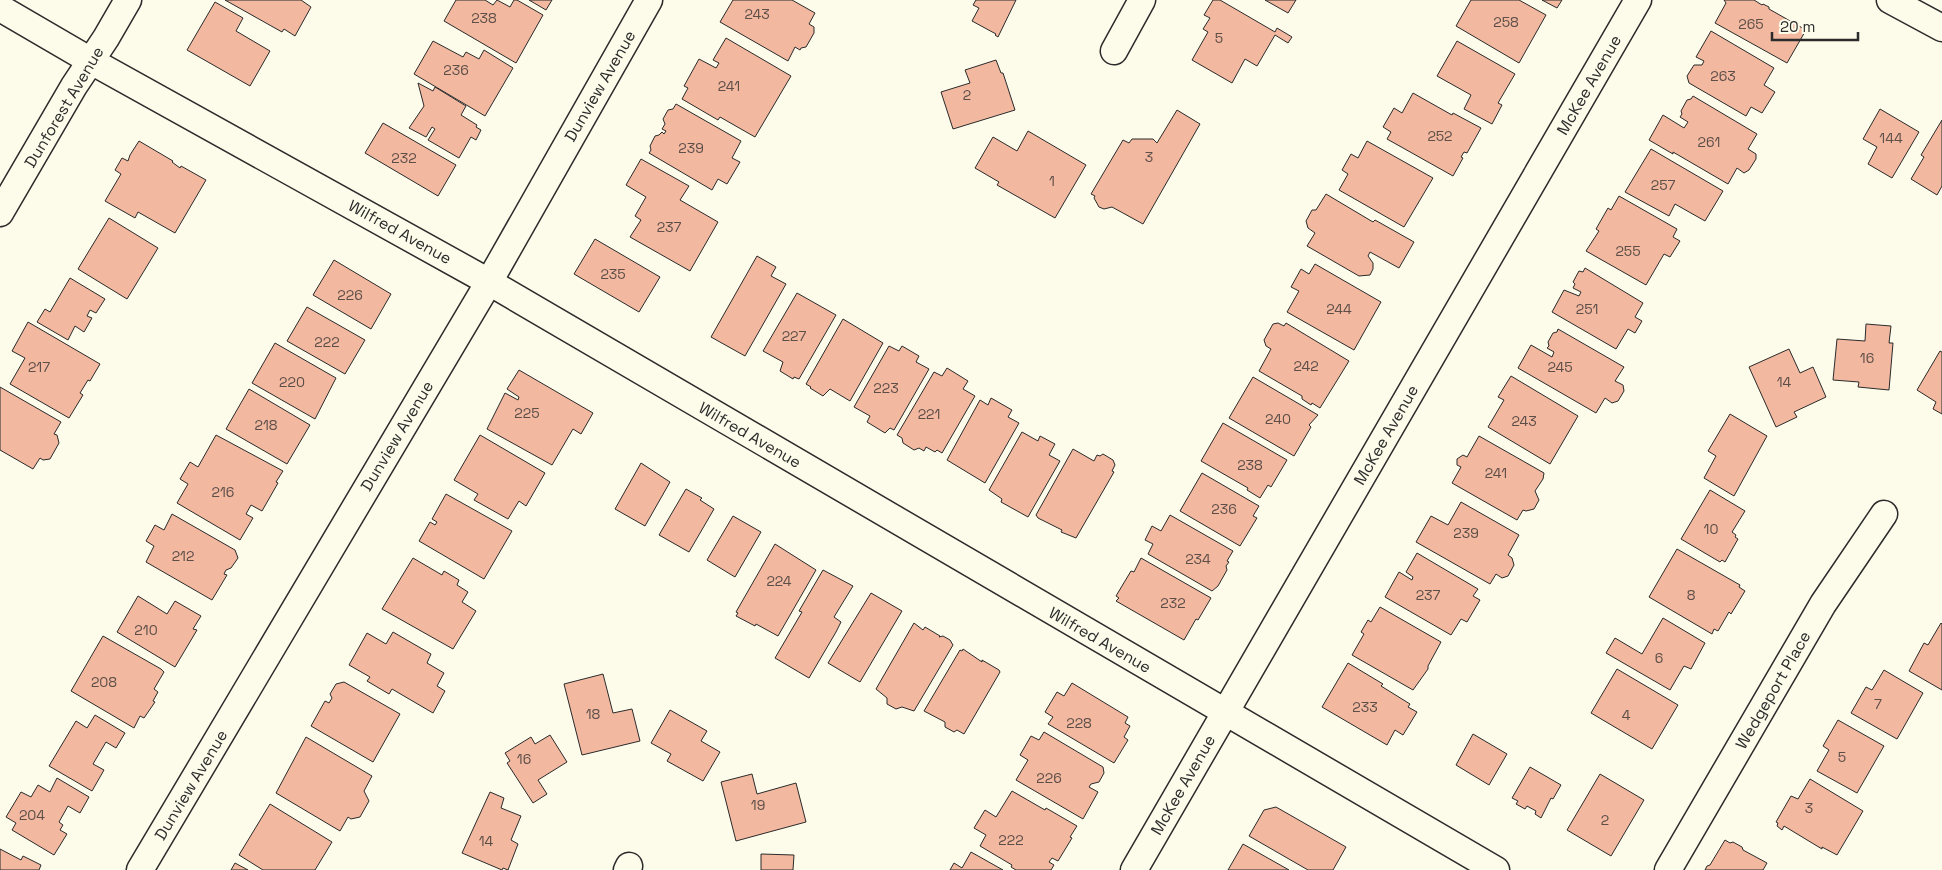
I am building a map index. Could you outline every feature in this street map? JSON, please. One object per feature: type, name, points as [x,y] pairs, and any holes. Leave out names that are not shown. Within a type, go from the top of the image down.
[{"type":"street","name":"Dunforest Avenue","points":[[0,213],[128,0]]},
{"type":"street","name":"Dunview Avenue","points":[[140,870],[489,282],[649,0]]},
{"type":"street","points":[[1114,51],[1142,0]]},
{"type":"street","name":"McKee Avenue","points":[[1134,870],[1638,0]]},
{"type":"street","points":[[1890,0],[1942,28]]},
{"type":"street","name":"Wilfred Avenue","points":[[0,8],[91,61],[489,282],[1496,870]]},
{"type":"street","name":"Wedgeport Place","points":[[1668,870],[1823,604],[1884,514]]},
{"type":"building","points":[[225,0],[301,0],[311,7],[295,36],[284,29],[282,32]]},
{"type":"building","points":[[456,0],[485,0],[493,5],[497,0],[510,7],[514,0],[517,0],[543,15],[516,63],[444,21]]},
{"type":"building","points":[[529,0],[552,0],[546,10]]},
{"type":"building","points":[[733,0],[792,0],[815,13],[809,24],[814,27],[814,33],[806,47],[800,50],[795,47],[788,61],[720,22]]},
{"type":"building","points":[[976,0],[1016,0],[998,37],[996,34],[972,21],[979,8],[973,5]]},
{"type":"building","points":[[1213,0],[1220,0],[1275,32],[1277,28],[1292,37],[1288,43],[1275,35],[1257,66],[1245,59],[1232,83],[1192,60],[1208,32],[1203,29],[1210,18],[1204,15]]},
{"type":"building","points":[[1265,0],[1296,0],[1288,13]]},
{"type":"building","points":[[1471,0],[1519,0],[1546,15],[1519,63],[1456,26]]},
{"type":"building","points":[[1542,0],[1562,0],[1557,8]]},
{"type":"building","points":[[1724,0],[1754,0],[1806,30],[1787,63],[1715,23],[1726,3]]},
{"type":"building","points":[[215,2],[243,18],[236,31],[270,51],[250,86],[187,50]]},
{"type":"building","points":[[1711,31],[1774,68],[1764,85],[1775,92],[1762,113],[1751,107],[1746,116],[1689,83],[1687,76],[1694,65],[1702,65],[1704,61],[1696,57]]},
{"type":"building","points":[[726,38],[791,76],[755,137],[720,117],[718,120],[682,99],[688,88],[684,86],[699,59],[716,68],[719,63],[713,60]]},
{"type":"building","points":[[433,41],[463,57],[466,52],[479,59],[484,50],[513,68],[485,116],[414,74]]},
{"type":"building","points":[[1457,41],[1515,74],[1498,103],[1502,105],[1492,124],[1464,109],[1471,95],[1437,76]]},
{"type":"building","points":[[996,60],[1001,73],[1003,73],[1015,110],[953,129],[941,92],[970,83],[965,70]]},
{"type":"building","points":[[418,83],[433,91],[435,87],[466,106],[461,115],[477,125],[476,127],[481,130],[476,140],[471,137],[459,158],[428,140],[435,129],[432,127],[426,137],[409,128],[424,106]]},
{"type":"building","points":[[1413,93],[1452,115],[1453,113],[1481,128],[1467,153],[1464,152],[1461,157],[1463,158],[1453,176],[1387,139],[1391,132],[1383,127],[1394,108],[1402,113]]},
{"type":"building","points":[[1693,96],[1757,134],[1748,149],[1756,154],[1756,159],[1749,170],[1744,173],[1737,168],[1728,184],[1649,140],[1663,115],[1684,128],[1688,122],[1680,117],[1681,111],[1687,100]]},
{"type":"building","points":[[676,104],[741,141],[732,158],[740,162],[727,184],[718,179],[712,190],[649,153],[655,136],[662,132],[664,134],[666,131],[662,129],[665,124],[663,119],[668,110],[673,109]]},
{"type":"building","points":[[1880,109],[1919,132],[1892,178],[1868,164],[1877,147],[1863,139]]},
{"type":"building","points":[[1177,110],[1200,124],[1143,224],[1112,207],[1104,209],[1099,207],[1094,198],[1095,196],[1091,194],[1123,140],[1129,143],[1132,139],[1153,139],[1157,143]]},
{"type":"building","points":[[1942,120],[1942,186],[1937,195],[1911,179],[1924,157],[1921,155]]},
{"type":"building","points":[[383,123],[456,165],[438,196],[365,153]]},
{"type":"building","points":[[1028,131],[1086,165],[1055,218],[997,185],[999,182],[975,168],[993,137],[1017,151]]},
{"type":"building","points":[[139,141],[173,161],[180,168],[181,166],[206,180],[175,233],[138,212],[135,218],[105,201],[121,174],[115,170],[122,158],[128,161]]},
{"type":"building","points":[[1367,141],[1433,178],[1404,227],[1339,190],[1348,174],[1342,170],[1351,154],[1358,158]]},
{"type":"building","points":[[1651,149],[1723,191],[1705,221],[1675,204],[1669,216],[1625,192]]},
{"type":"building","points":[[641,159],[689,186],[680,200],[718,222],[690,271],[630,237],[641,220],[635,216],[646,197],[626,185]]},
{"type":"building","points":[[1326,194],[1373,222],[1375,220],[1414,242],[1399,268],[1370,252],[1368,256],[1373,263],[1373,269],[1370,275],[1359,276],[1307,246],[1315,233],[1308,228],[1306,221],[1312,210],[1316,210]]},
{"type":"building","points":[[1619,196],[1677,229],[1673,237],[1680,241],[1670,257],[1664,254],[1646,285],[1586,251],[1599,231],[1596,229],[1608,208],[1611,210]]},
{"type":"building","points":[[109,218],[158,248],[127,299],[78,269]]},
{"type":"building","points":[[595,239],[660,277],[639,312],[574,274]]},
{"type":"building","points":[[757,256],[776,267],[771,276],[786,284],[745,356],[711,337]]},
{"type":"building","points":[[334,260],[391,294],[371,329],[313,295]]},
{"type":"building","points":[[1315,264],[1381,302],[1354,350],[1287,312],[1299,291],[1291,287],[1301,269],[1309,274]]},
{"type":"building","points":[[1585,268],[1643,303],[1635,317],[1642,321],[1635,333],[1628,329],[1616,349],[1552,312],[1564,290],[1579,296],[1581,292],[1573,288],[1575,284],[1573,282],[1579,271],[1583,272]]},
{"type":"building","points":[[70,278],[105,299],[96,313],[90,310],[87,316],[92,318],[84,332],[75,326],[68,340],[37,322],[45,309],[50,312]]},
{"type":"building","points":[[797,293],[836,315],[799,379],[794,377],[793,379],[780,371],[783,362],[763,351]]},
{"type":"building","points":[[307,307],[365,340],[345,374],[287,341]]},
{"type":"building","points":[[843,319],[883,343],[850,401],[830,389],[823,396],[806,384]]},
{"type":"building","points":[[28,322],[100,364],[80,393],[83,395],[69,418],[10,384],[25,358],[12,351]]},
{"type":"building","points":[[1278,323],[1284,326],[1286,323],[1349,361],[1320,408],[1312,403],[1311,405],[1302,399],[1302,396],[1259,371],[1271,349],[1266,346],[1264,340],[1273,324]]},
{"type":"building","points":[[1866,324],[1891,326],[1889,343],[1893,343],[1889,390],[1858,387],[1859,382],[1833,380],[1837,339],[1865,341]]},
{"type":"building","points":[[1558,329],[1624,367],[1615,381],[1623,385],[1624,391],[1618,401],[1612,403],[1605,398],[1596,413],[1518,368],[1531,345],[1552,357],[1554,352],[1547,348],[1549,346],[1548,342],[1553,333],[1557,332]]},
{"type":"building","points":[[275,343],[336,378],[315,419],[252,383]]},
{"type":"building","points":[[889,346],[899,351],[902,346],[919,356],[916,362],[929,369],[894,430],[890,428],[885,433],[867,422],[870,416],[854,407]]},
{"type":"building","points":[[1789,349],[1800,373],[1813,367],[1826,397],[1794,412],[1797,417],[1776,427],[1749,367]]},
{"type":"building","points":[[1940,351],[1942,352],[1942,414],[1933,409],[1936,402],[1917,390]]},
{"type":"building","points":[[947,368],[968,381],[963,389],[975,396],[942,453],[937,450],[935,452],[926,447],[924,451],[919,448],[914,450],[903,443],[902,438],[897,435],[934,372],[942,376]]},
{"type":"building","points":[[519,370],[593,413],[581,434],[573,429],[552,465],[487,429],[505,393],[518,400],[519,397],[507,389]]},
{"type":"building","points":[[1511,376],[1578,416],[1550,464],[1488,427],[1504,400],[1498,397]]},
{"type":"building","points":[[1253,377],[1318,415],[1309,425],[1311,427],[1294,456],[1229,418]]},
{"type":"building","points":[[0,387],[61,422],[54,434],[57,435],[59,443],[50,459],[43,460],[40,458],[33,469],[0,450]]},
{"type":"building","points":[[249,389],[310,425],[287,464],[226,429]]},
{"type":"building","points":[[991,398],[1012,410],[1008,417],[1019,423],[985,483],[947,460],[980,400],[988,405]]},
{"type":"building","points":[[1730,414],[1767,436],[1734,496],[1704,478],[1716,456],[1708,451]]},
{"type":"building","points":[[1223,423],[1287,460],[1271,487],[1268,485],[1260,498],[1247,490],[1248,488],[1201,461]]},
{"type":"building","points":[[1022,432],[1038,441],[1040,436],[1055,444],[1049,455],[1060,461],[1028,517],[1001,502],[1002,499],[989,490]]},
{"type":"building","points":[[216,435],[283,471],[262,511],[251,505],[246,514],[253,518],[240,540],[177,503],[188,484],[180,479],[190,462],[198,467]]},
{"type":"building","points":[[480,435],[545,473],[526,506],[519,501],[508,519],[474,500],[478,494],[454,480]]},
{"type":"building","points":[[1479,436],[1544,473],[1543,479],[1535,491],[1539,500],[1534,509],[1523,510],[1517,520],[1452,483],[1461,467],[1457,465],[1457,459],[1463,455],[1467,457]]},
{"type":"building","points":[[1073,449],[1094,461],[1097,455],[1103,454],[1113,460],[1115,465],[1112,471],[1114,472],[1076,538],[1061,532],[1062,530],[1038,518],[1036,515]]},
{"type":"building","points":[[641,463],[670,482],[645,526],[615,509]]},
{"type":"building","points":[[1202,473],[1259,506],[1253,516],[1257,518],[1240,546],[1180,511]]},
{"type":"building","points":[[686,489],[702,498],[700,500],[714,509],[689,552],[659,535]]},
{"type":"building","points":[[1710,490],[1745,511],[1732,532],[1738,539],[1725,562],[1722,560],[1720,562],[1681,539]]},
{"type":"building","points":[[446,494],[512,531],[484,579],[419,541],[430,522],[435,525],[437,522],[432,519]]},
{"type":"building","points":[[1461,502],[1519,535],[1508,555],[1512,558],[1514,565],[1508,576],[1502,578],[1496,574],[1490,584],[1416,542],[1431,516],[1448,525]]},
{"type":"building","points":[[172,514],[235,550],[238,558],[231,568],[226,570],[224,574],[227,575],[212,600],[146,562],[154,546],[146,541],[155,525],[164,530]]},
{"type":"building","points":[[1170,515],[1233,551],[1227,561],[1229,562],[1226,566],[1227,570],[1218,586],[1212,591],[1148,554],[1153,544],[1145,540],[1152,526],[1161,531]]},
{"type":"building","points":[[733,516],[761,532],[735,577],[707,560]]},
{"type":"building","points":[[775,544],[816,570],[778,636],[736,616],[738,613],[736,612]]},
{"type":"building","points":[[1677,549],[1740,585],[1739,587],[1745,591],[1731,614],[1729,612],[1718,631],[1714,629],[1712,634],[1649,597]]},
{"type":"building","points":[[1417,553],[1478,589],[1473,596],[1480,600],[1467,622],[1461,619],[1451,635],[1385,597],[1399,572],[1412,580],[1413,577],[1406,572]]},
{"type":"building","points":[[413,558],[442,575],[444,571],[459,580],[457,585],[468,592],[462,602],[476,611],[453,649],[382,609]]},
{"type":"building","points":[[1141,558],[1211,598],[1184,640],[1116,601],[1119,598],[1116,596],[1131,571],[1134,572]]},
{"type":"building","points":[[823,570],[853,586],[834,617],[841,622],[809,678],[775,658],[802,612],[799,611]]},
{"type":"building","points":[[871,593],[902,611],[860,682],[828,663]]},
{"type":"building","points":[[138,596],[167,614],[175,601],[201,616],[193,629],[197,630],[175,667],[117,632]]},
{"type":"building","points":[[1380,607],[1441,642],[1428,669],[1413,690],[1352,655],[1364,634],[1361,632],[1368,620],[1371,622]]},
{"type":"building","points":[[1663,618],[1705,643],[1691,669],[1684,666],[1670,690],[1606,653],[1615,638],[1642,654]]},
{"type":"building","points":[[914,623],[923,630],[925,627],[939,637],[943,636],[950,640],[953,645],[914,711],[902,707],[896,709],[887,704],[887,698],[876,689]]},
{"type":"building","points":[[1941,623],[1942,690],[1909,671],[1924,643],[1928,645]]},
{"type":"building","points":[[393,632],[431,654],[427,663],[444,673],[437,686],[445,691],[433,713],[392,689],[389,694],[367,681],[370,677],[349,665],[367,633],[386,644]]},
{"type":"building","points":[[103,636],[164,672],[154,689],[158,692],[153,701],[155,702],[144,718],[140,716],[134,728],[71,691]]},
{"type":"building","points":[[963,649],[1000,672],[964,734],[957,730],[954,732],[945,727],[945,722],[924,711],[960,650],[962,651]]},
{"type":"building","points":[[1348,663],[1383,684],[1381,686],[1410,704],[1408,707],[1417,712],[1403,735],[1395,730],[1387,745],[1322,707]]},
{"type":"building","points":[[1617,669],[1678,705],[1652,749],[1591,713]]},
{"type":"building","points":[[1884,670],[1923,693],[1897,739],[1851,713],[1866,687],[1872,690]]},
{"type":"building","points":[[603,674],[613,713],[632,709],[640,741],[582,755],[564,684]]},
{"type":"building","points":[[344,682],[400,714],[373,762],[311,726],[325,701],[329,703],[332,698],[330,694],[336,684]]},
{"type":"building","points":[[1072,683],[1128,717],[1125,723],[1130,726],[1124,737],[1128,740],[1114,763],[1048,724],[1053,717],[1045,712],[1057,692],[1064,696]]},
{"type":"building","points":[[670,710],[707,731],[701,741],[720,752],[703,781],[667,761],[671,754],[651,743]]},
{"type":"building","points":[[95,715],[125,733],[116,748],[106,742],[93,764],[104,770],[92,791],[49,766],[76,721],[87,728]]},
{"type":"building","points":[[1838,720],[1884,746],[1857,793],[1817,771],[1829,750],[1823,746]]},
{"type":"building","points":[[1044,732],[1103,767],[1104,773],[1099,782],[1091,784],[1089,787],[1098,792],[1083,819],[1016,780],[1028,760],[1020,755],[1031,736],[1039,740]]},
{"type":"building","points":[[1473,734],[1507,754],[1489,785],[1456,765]]},
{"type":"building","points":[[550,735],[567,762],[538,780],[547,794],[533,803],[507,763],[510,761],[505,753],[531,737],[535,744]]},
{"type":"building","points":[[306,737],[372,776],[364,791],[369,801],[360,817],[351,819],[348,817],[340,831],[276,793]]},
{"type":"building","points":[[1530,767],[1561,785],[1553,799],[1551,798],[1541,818],[1535,814],[1536,811],[1527,806],[1525,809],[1516,804],[1518,801],[1512,798]]},
{"type":"building","points":[[752,774],[757,794],[796,783],[806,822],[736,841],[721,782]]},
{"type":"building","points":[[1600,774],[1644,800],[1611,856],[1567,830]]},
{"type":"building","points":[[57,778],[89,797],[80,813],[68,806],[59,822],[63,825],[60,830],[67,834],[54,855],[12,830],[16,823],[6,817],[21,792],[31,797],[38,785],[50,792]]},
{"type":"building","points":[[1810,779],[1863,811],[1837,855],[1822,847],[1822,849],[1784,826],[1782,830],[1777,826],[1778,823],[1776,822],[1791,796],[1798,799]]},
{"type":"building","points":[[1012,791],[1077,826],[1058,861],[1052,858],[1049,862],[1054,865],[1051,870],[1016,870],[1011,867],[1012,865],[980,846],[986,835],[974,828],[985,810],[996,817]]},
{"type":"building","points":[[490,792],[504,798],[501,808],[521,816],[511,840],[518,844],[508,870],[503,868],[502,870],[462,853]]},
{"type":"building","points":[[270,804],[332,842],[315,870],[263,870],[239,855]]},
{"type":"building","points":[[1276,807],[1346,847],[1333,870],[1308,870],[1249,836],[1264,810]]},
{"type":"building","points":[[1725,840],[1730,843],[1733,842],[1742,847],[1743,850],[1767,863],[1763,870],[1705,870]]},
{"type":"building","points":[[1243,844],[1289,870],[1228,870]]},
{"type":"building","points":[[0,849],[21,860],[23,856],[41,865],[39,870],[0,870]]},
{"type":"building","points":[[971,852],[1003,870],[950,870],[954,863],[962,868]]},
{"type":"building","points":[[761,854],[794,855],[793,870],[761,870]]},
{"type":"building","points":[[235,863],[248,870],[231,870]]}]
